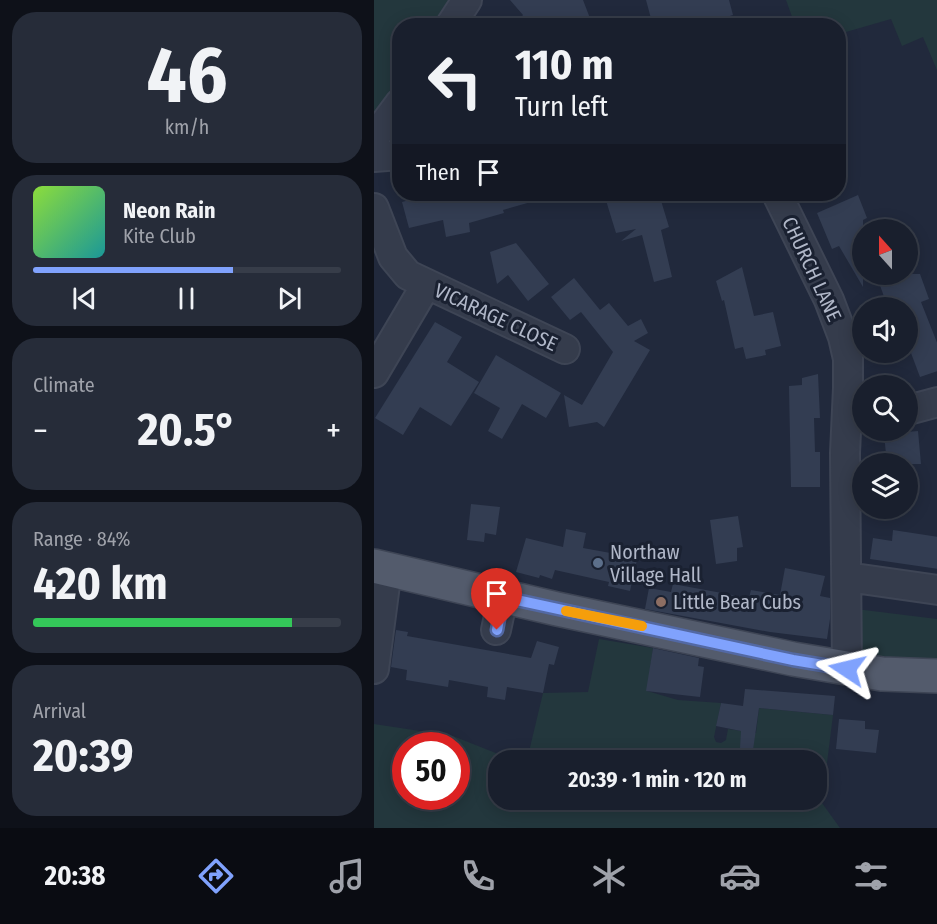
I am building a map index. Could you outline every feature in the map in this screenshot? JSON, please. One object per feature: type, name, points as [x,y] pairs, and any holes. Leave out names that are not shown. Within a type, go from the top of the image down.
[{"type":"main road","points":[[380,568],[793,660],[882,674],[938,676]]},
{"type":"street","points":[[455,18],[467,0]]},
{"type":"street","points":[[374,138],[392,114]]},
{"type":"street","points":[[374,157],[392,156]]},
{"type":"street","name":"CHURCH LANE","points":[[780,201],[829,300],[843,337],[852,396]]},
{"type":"street","name":"VICARAGE CLOSE","points":[[374,208],[393,257],[408,275],[565,349]]},
{"type":"street","name":"VICARAGE CLOSE","points":[[374,373],[426,285]]},
{"type":"street","points":[[918,407],[938,402]]},
{"type":"street","name":"CHURCH LANE","points":[[847,669],[847,577],[854,441]]},
{"type":"street","points":[[374,669],[380,568]]},
{"type":"street","points":[[847,577],[938,590]]},
{"type":"street","points":[[497,630],[503,597]]},
{"type":"shaded area","points":[[374,0],[449,0],[437,18],[392,18],[392,88],[374,117]]},
{"type":"shaded area","points":[[786,0],[937,0],[937,70],[923,37],[902,46],[891,19],[846,32],[846,18],[792,18]]},
{"type":"shaded area","points":[[856,609],[937,619],[937,661],[860,658]]},
{"type":"shaded area","points":[[599,639],[653,648],[647,691],[678,700],[721,703],[714,737],[716,742],[721,743],[726,740],[728,729],[756,733],[759,708],[833,715],[827,763],[827,750],[529,750],[543,693],[588,692]]},
{"type":"shaded area","points":[[374,724],[427,732],[392,732],[392,810],[470,810],[470,743],[488,750],[488,810],[827,810],[840,828],[374,828]]},
{"type":"building","points":[[510,0],[583,0],[590,18],[521,18],[523,15]]},
{"type":"building","points":[[646,0],[729,0],[733,15],[723,18],[651,18]]},
{"type":"building","points":[[858,195],[867,218],[852,219],[852,268],[839,246],[832,249],[817,213]]},
{"type":"building","points":[[425,201],[425,203],[436,201],[534,201],[469,223],[470,232],[446,237],[443,220],[409,228],[402,202]]},
{"type":"building","points":[[606,201],[661,201],[669,227],[661,230],[672,277],[654,282],[642,235],[621,241],[636,229],[616,233]]},
{"type":"building","points":[[516,243],[549,284],[528,301],[508,275],[497,284],[490,252]]},
{"type":"building","points":[[742,267],[754,316],[773,312],[781,346],[765,350],[766,355],[746,359],[743,347],[735,349],[724,300],[722,301],[716,281]]},
{"type":"building","points":[[918,274],[920,274],[929,299],[921,302],[938,345],[938,371],[920,377],[915,363],[918,363],[918,297],[884,297],[880,285],[918,285]]},
{"type":"building","points":[[574,278],[600,310],[609,303],[628,326],[641,319],[648,333],[634,341],[650,350],[604,427],[597,422],[569,427],[564,395],[582,405],[613,352],[581,312],[570,320],[551,297]]},
{"type":"building","points":[[435,322],[462,337],[447,362],[479,382],[451,426],[420,407],[403,435],[375,418]]},
{"type":"building","points":[[496,355],[561,393],[546,418],[522,404],[502,439],[488,431],[500,408],[474,393]]},
{"type":"building","points":[[818,374],[820,418],[814,418],[815,452],[820,452],[820,487],[791,487],[789,386],[802,385],[802,378]]},
{"type":"building","points":[[918,431],[921,464],[918,464],[918,453],[886,453],[885,441],[918,441]]},
{"type":"building","points":[[471,504],[500,507],[496,535],[485,533],[484,542],[467,540]]},
{"type":"building","points":[[738,516],[743,547],[737,548],[737,561],[716,564],[710,520]]},
{"type":"building","name":"Northaw Village Hall","points":[[566,529],[586,533],[583,548],[616,554],[616,550],[638,555],[630,591],[608,586],[609,582],[555,570],[552,579],[516,572],[526,538],[563,547]]},
{"type":"building","points":[[893,530],[938,537],[938,569],[870,559],[873,538],[892,541]]},
{"type":"building","points":[[785,568],[825,576],[820,596],[830,598],[827,639],[770,632],[645,609],[649,588],[671,592],[673,584],[749,598],[751,590],[780,595]]},
{"type":"building","points":[[396,630],[408,632],[407,636],[531,658],[537,641],[559,647],[554,665],[549,664],[543,693],[507,687],[505,700],[487,697],[488,687],[449,680],[448,687],[406,680],[407,670],[391,667]]},
{"type":"building","points":[[653,648],[699,658],[698,666],[704,667],[700,697],[646,691]]},
{"type":"building","points":[[745,689],[835,696],[833,715],[759,708],[753,750],[740,748],[741,731],[716,726],[721,703],[743,706]]},
{"type":"building","points":[[839,719],[865,721],[865,729],[879,730],[876,753],[836,749]]},
{"type":"slow traffic","points":[[566,611],[642,626]]},
{"type":"place","name":"Northaw Village Hall","points":[[598,563]]},
{"type":"place","name":"Little Bear Cubs","points":[[661,602]]},
{"type":"route","points":[[497,630],[503,597],[793,660],[847,669]]}]
